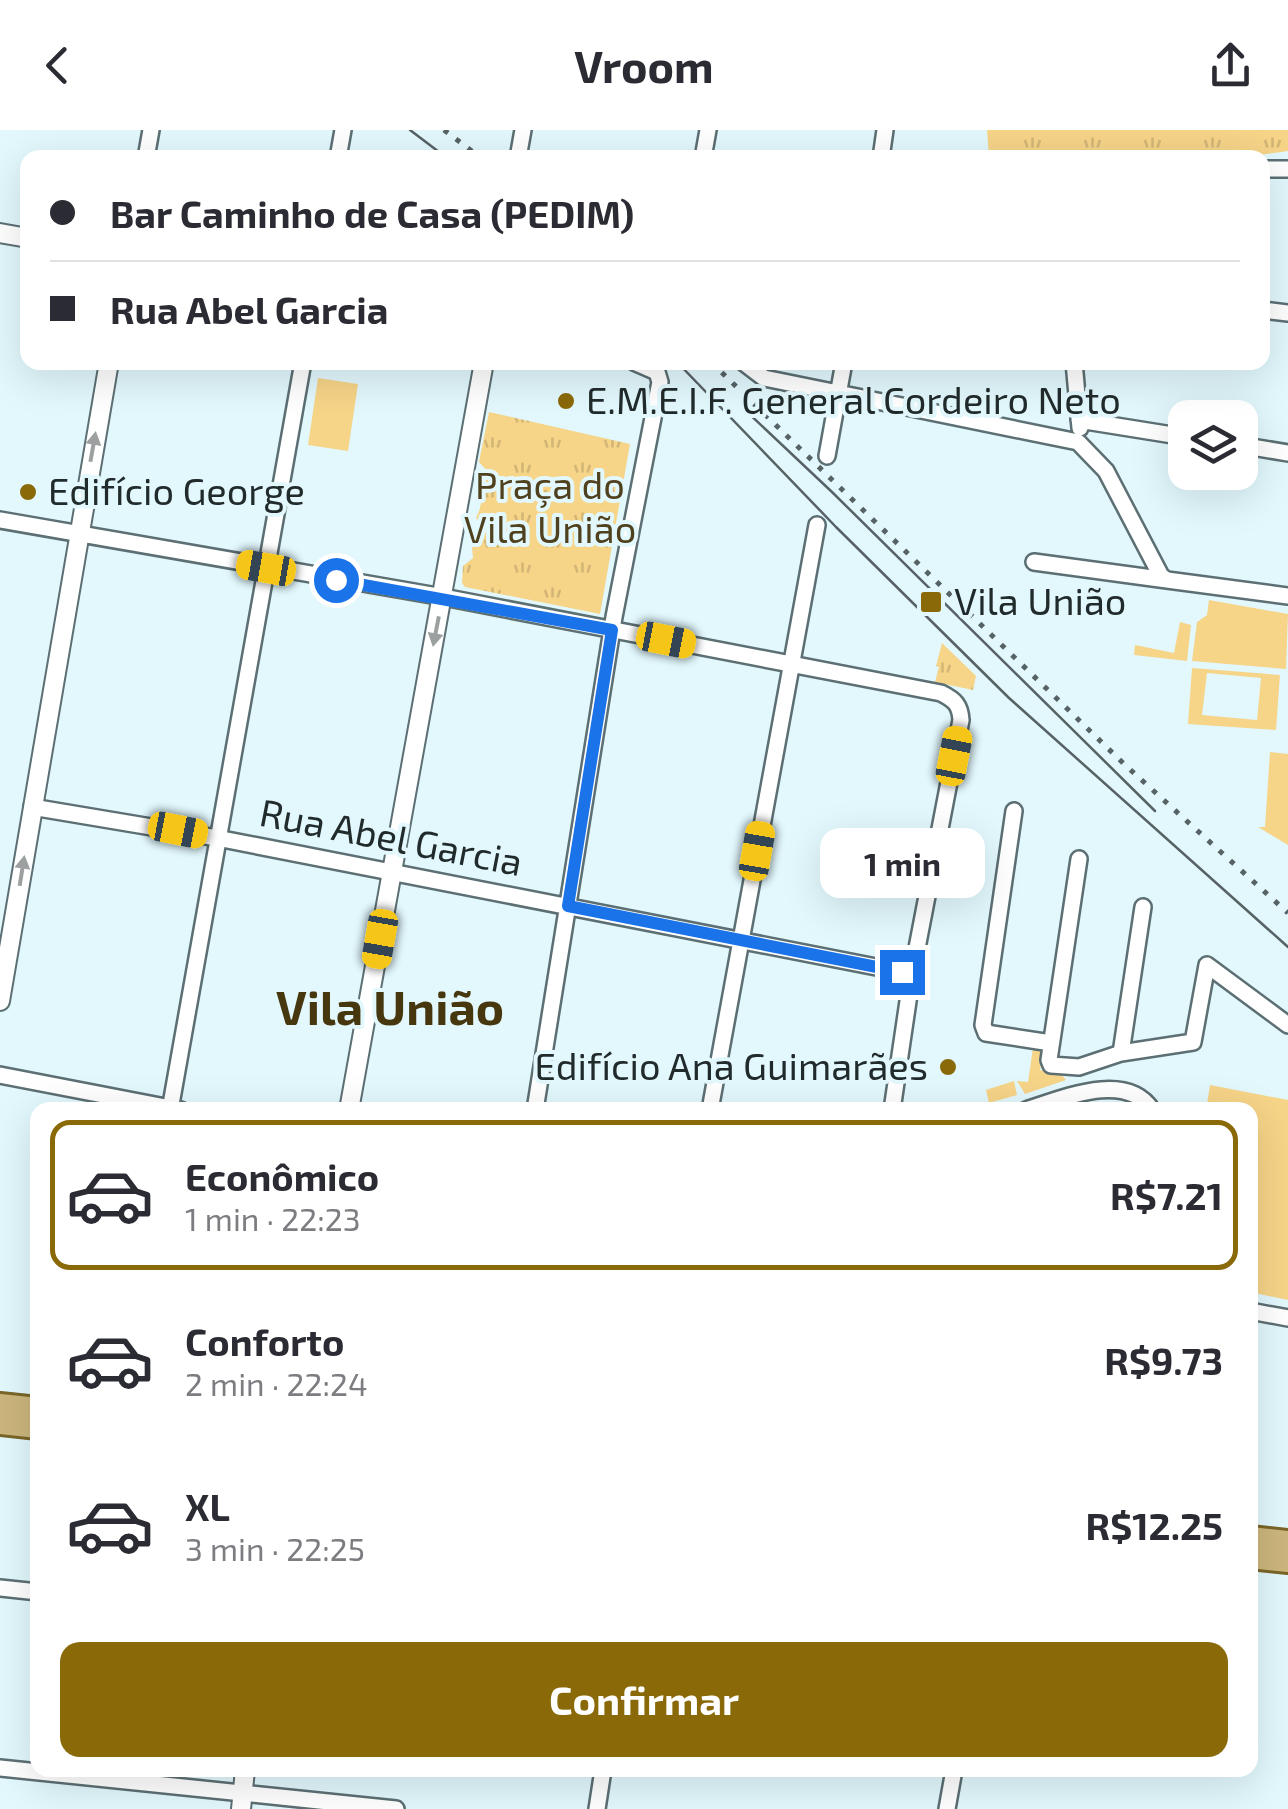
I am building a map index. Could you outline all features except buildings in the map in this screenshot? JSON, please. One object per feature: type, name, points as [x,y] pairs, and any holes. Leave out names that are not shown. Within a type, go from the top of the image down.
[{"type":"main road","points":[[1258,1539],[1288,1542]]},
{"type":"main road","points":[[1258,1558],[1288,1561]]},
{"type":"street","points":[[0,1001],[108,370]]},
{"type":"street","points":[[174,1102],[301,370]]},
{"type":"street","points":[[350,1102],[483,370]]},
{"type":"street","points":[[536,1102],[612,630],[660,376],[652,370]]},
{"type":"street","points":[[754,370],[764,378],[1078,442],[1106,471],[1167,580]]},
{"type":"street","points":[[828,456],[842,370]]},
{"type":"street","points":[[1075,370],[1078,442]]},
{"type":"street","points":[[1079,420],[1168,434]]},
{"type":"street","points":[[1258,448],[1288,453]]},
{"type":"street","points":[[0,520],[443,597],[941,693],[953,699],[960,711],[912,974],[893,1102]]},
{"type":"street","points":[[711,1102],[817,525]]},
{"type":"street","points":[[1034,562],[1288,596]]},
{"type":"street","name":"Rua Abel Garcia","points":[[32,807],[392,871],[912,974]]},
{"type":"street","points":[[1014,811],[983,1025],[986,1034],[1051,1043]]},
{"type":"street","points":[[1079,859],[1051,1065],[1079,1067],[1122,1054],[1194,1042],[1207,965],[1288,1025]]},
{"type":"street","points":[[1122,1054],[1143,907]]},
{"type":"street","points":[[1102,1060],[1111,1088]]},
{"type":"street","points":[[0,1075],[137,1102]]},
{"type":"street","points":[[1057,1102],[1111,1088],[1128,1091],[1146,1102]]},
{"type":"street","points":[[1258,1312],[1288,1318]]},
{"type":"street","points":[[0,1588],[30,1591]]},
{"type":"street","points":[[0,1768],[30,1772]]},
{"type":"street","points":[[68,1777],[241,1800],[396,1809]]},
{"type":"street","points":[[597,1809],[602,1777]]},
{"type":"street","points":[[947,1809],[953,1777]]},
{"type":"green space","points":[[987,130],[1288,130],[1288,151],[1270,154],[1270,150],[988,150]]},
{"type":"green space","points":[[318,378],[358,384],[348,451],[308,445]]},
{"type":"green space","name":"Praça do Vila União","points":[[489,412],[630,444],[600,614],[465,587],[462,583],[463,566],[473,558],[474,533],[479,522],[476,518],[486,480],[483,476],[488,472],[479,462]]},
{"type":"green space","points":[[1209,600],[1288,614],[1286,669],[1192,661],[1197,622],[1207,615]]},
{"type":"green space","points":[[1180,622],[1191,625],[1187,661],[1134,655],[1135,645],[1174,653]]},
{"type":"green space","points":[[942,643],[976,676],[973,690],[935,682]]},
{"type":"green space","points":[[1192,668],[1280,675],[1276,730],[1188,724]],"holes":[[[1207,673],[1261,678],[1257,720],[1202,715]]]},
{"type":"green space","points":[[1270,752],[1288,754],[1288,845],[1258,827],[1265,827]]},
{"type":"green space","points":[[1033,1048],[1043,1051],[1040,1070],[1059,1072],[1066,1080],[1025,1094],[1017,1081],[1028,1082]]},
{"type":"green space","points":[[1014,1081],[1017,1095],[989,1102],[986,1090]]},
{"type":"green space","points":[[1210,1085],[1288,1100],[1288,1300],[1258,1294],[1258,1102],[1207,1102]]},
{"type":"tram line","points":[[410,130],[436,150]]},
{"type":"tram line","points":[[685,370],[1009,698],[1288,947]]},
{"type":"tram line","points":[[744,409],[1155,811]]},
{"type":"railway","points":[[444,130],[470,150]]},
{"type":"railway","points":[[719,370],[1124,764],[1288,913]]},
{"type":"place","name":"E.M.E.I.F. General Cordeiro Neto","points":[[566,401]]},
{"type":"place","name":"Edifício George","points":[[28,492]]},
{"type":"place","name":"Vila União","points":[[931,602]]},
{"type":"place","name":"Edifício Ana Guimarães","points":[[948,1067]]},
{"type":"district","name":"Vila União","points":[[390,1008]]},
{"type":"route","points":[[336,580],[612,630],[568,906],[902,972]]}]
